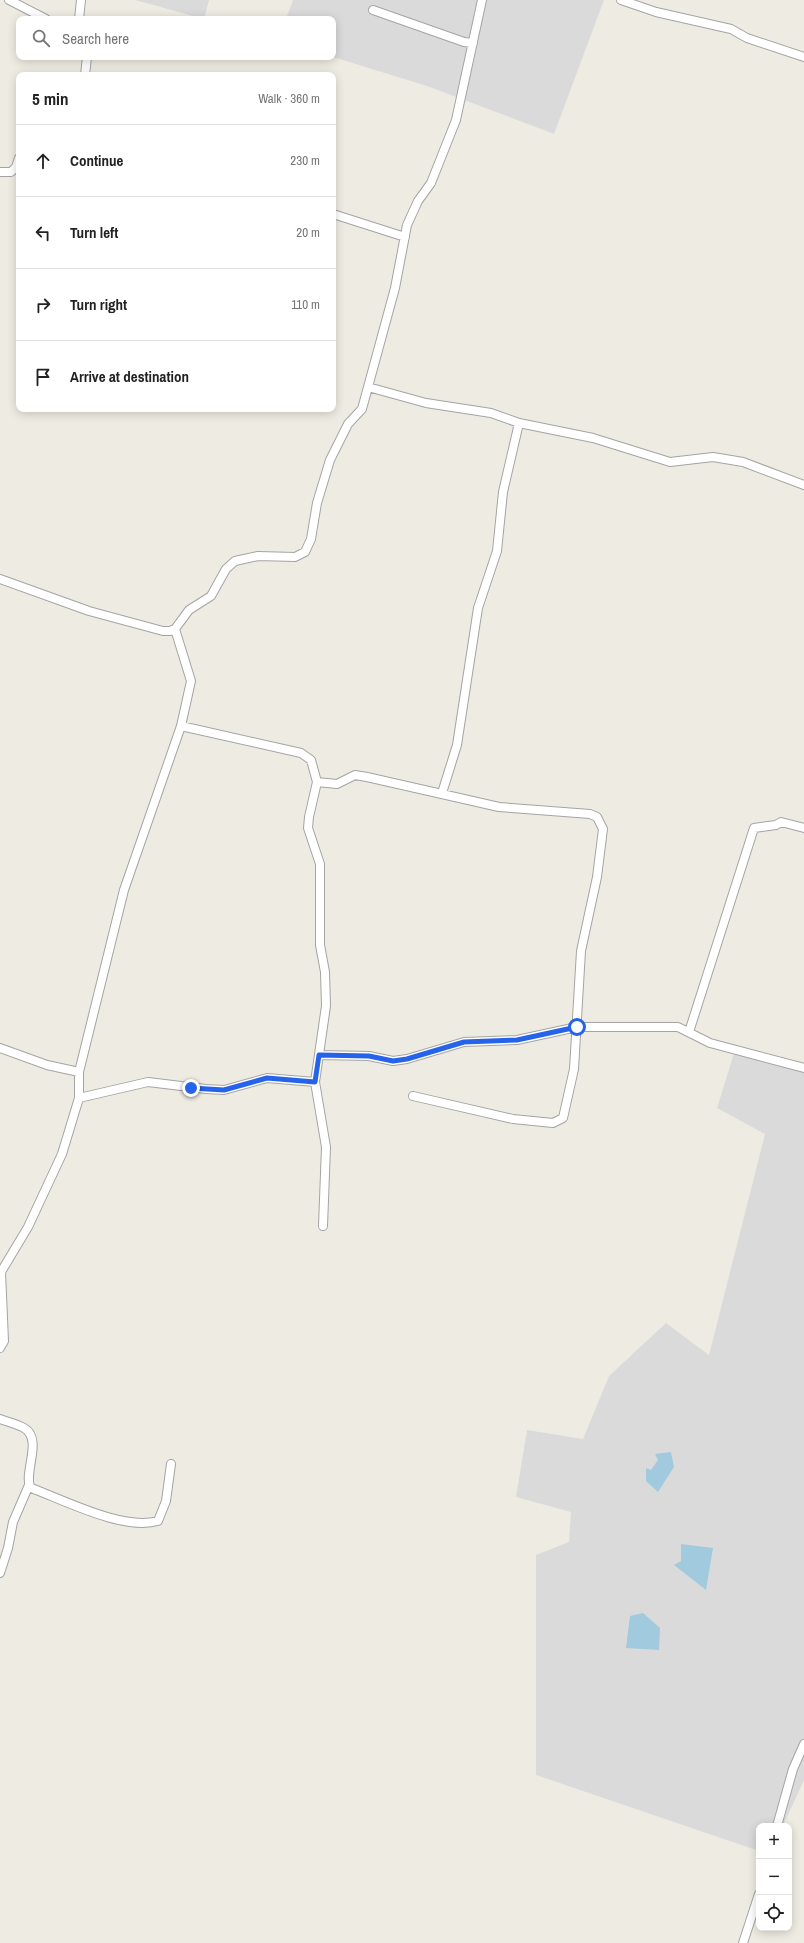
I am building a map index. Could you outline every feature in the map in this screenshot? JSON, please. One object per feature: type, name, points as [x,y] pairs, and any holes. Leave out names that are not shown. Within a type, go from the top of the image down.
[{"type":"street","points":[[9,0],[40,16]]},
{"type":"street","points":[[79,16],[81,0]]},
{"type":"street","points":[[0,579],[89,611],[170,632],[175,629],[189,610],[211,596],[217,588],[226,569],[235,561],[258,556],[295,557],[305,552],[311,539],[317,503],[330,460],[348,424],[362,409],[395,288],[410,216],[431,183],[456,120],[482,0]]},
{"type":"street","points":[[621,0],[656,12],[731,29],[746,38],[804,57]]},
{"type":"street","points":[[373,10],[464,42],[473,43]]},
{"type":"street","points":[[86,72],[88,60]]},
{"type":"street","points":[[0,172],[11,172],[16,167]]},
{"type":"street","points":[[336,215],[405,237]]},
{"type":"street","points":[[368,387],[426,404],[491,413],[519,424],[593,438],[670,462],[714,457],[743,462],[804,485]]},
{"type":"street","points":[[442,793],[457,745],[478,608],[497,551],[503,492],[519,424]]},
{"type":"street","points":[[0,1348],[4,1341],[1,1272],[28,1227],[62,1154],[79,1098],[79,1072],[124,890],[181,726],[191,681],[175,629]]},
{"type":"street","points":[[181,726],[301,754],[311,760],[317,782],[308,828],[320,864],[320,945],[325,972],[326,1006],[315,1082],[326,1147],[323,1226]]},
{"type":"street","points":[[317,782],[337,784],[355,776],[442,793],[499,807],[590,814],[597,817],[603,829],[597,877],[581,951],[574,1069],[564,1118],[553,1123],[513,1119],[413,1096]]},
{"type":"street","points":[[689,1032],[754,828],[776,825],[781,822],[804,828]]},
{"type":"street","points":[[319,1055],[369,1056],[393,1061],[407,1059],[464,1042],[517,1040],[577,1027],[678,1027],[710,1043],[804,1068]]},
{"type":"street","points":[[0,1048],[47,1065],[79,1072]]},
{"type":"street","points":[[79,1098],[148,1082],[224,1090],[267,1078],[315,1082]]},
{"type":"street","points":[[0,1419],[25,1428],[30,1436],[33,1454],[29,1485],[13,1522],[8,1548],[0,1573]]},
{"type":"street","points":[[29,1485],[30,1488],[116,1520],[152,1523],[158,1521],[160,1518],[166,1501],[171,1464]]},
{"type":"street","points":[[778,1823],[793,1769],[804,1744]]},
{"type":"street","points":[[743,1943],[759,1895]]},
{"type":"shaded area","points":[[135,0],[209,0],[205,16],[193,16]]},
{"type":"shaded area","points":[[293,0],[604,0],[554,134],[427,86],[336,58],[336,16],[287,16]]},
{"type":"shaded area","points":[[735,1050],[804,1071],[804,1780],[784,1823],[756,1823],[756,1850],[536,1775],[536,1555],[569,1542],[571,1512],[516,1497],[527,1430],[583,1439],[609,1376],[666,1323],[709,1355],[765,1134],[717,1108]]},
{"type":"water","points":[[671,1452],[674,1467],[658,1492],[646,1481],[646,1468],[651,1470],[658,1460],[655,1454]]},
{"type":"water","points":[[681,1544],[713,1548],[706,1590],[674,1565],[681,1561]]},
{"type":"water","points":[[643,1613],[660,1628],[659,1650],[626,1648],[630,1616]]},
{"type":"route","points":[[191,1088],[224,1090],[267,1078],[315,1082],[319,1055],[369,1056],[393,1061],[407,1059],[464,1042],[517,1040],[555,1033],[577,1027]]}]
